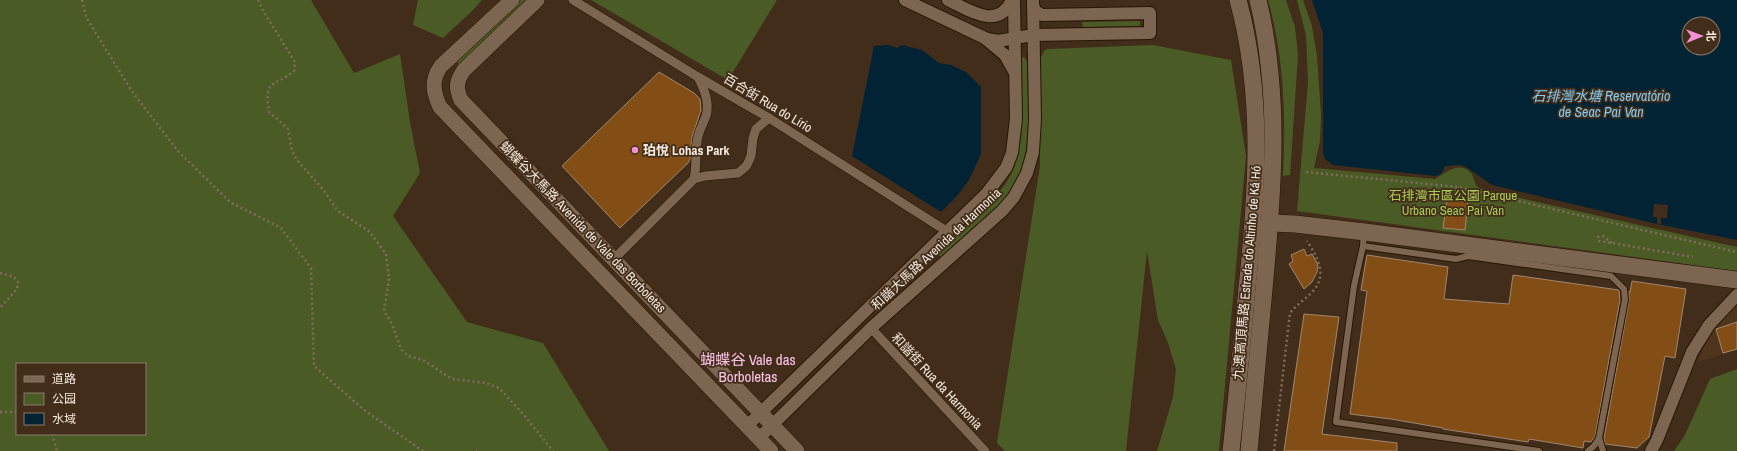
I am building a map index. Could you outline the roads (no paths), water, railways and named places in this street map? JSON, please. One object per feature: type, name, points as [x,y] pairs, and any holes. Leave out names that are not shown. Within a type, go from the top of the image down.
[{"type":"main road","name":"九澳高頂馬路 Estrada do Altinho de Ká Hó","points":[[1231,451],[1254,221],[1256,169],[1256,128],[1252,71],[1238,0]]},
{"type":"main road","name":"九澳高頂馬路 Estrada do Altinho de Ká Hó","points":[[1249,451],[1271,223],[1273,162],[1273,113],[1267,42],[1258,0]]},
{"type":"main road","points":[[1271,223],[1296,224],[1364,239],[1737,280]]},
{"type":"street","name":"蝴蝶谷大馬路 Avenida de Vale das Borboletas","points":[[512,0],[440,66],[433,82],[440,107],[771,451]]},
{"type":"street","name":"蝴蝶谷大馬路 Avenida de Vale das Borboletas","points":[[537,0],[464,70],[458,79],[457,88],[461,100],[797,451]]},
{"type":"street","name":"百合街 Rua do Lírio","points":[[573,0],[698,77],[769,118],[948,232]]},
{"type":"street","name":"和諧大馬路 Avenida da Harmonia","points":[[905,0],[986,39],[998,41],[1034,35],[1150,33],[1150,13],[1042,15],[1038,13],[1033,2]]},
{"type":"street","points":[[948,0],[980,15],[988,17],[996,16],[1004,12],[1013,0]]},
{"type":"street","name":"和諧大馬路 Avenida da Harmonia","points":[[747,426],[948,232],[987,193],[1006,168],[1012,153],[1016,118],[1013,0]]},
{"type":"street","name":"和諧大馬路 Avenida da Harmonia","points":[[759,438],[871,328],[1002,210],[1017,191],[1026,173],[1033,152],[1035,119],[1033,2]]},
{"type":"street","points":[[986,39],[1005,55],[1015,74]]},
{"type":"street","points":[[694,179],[696,171],[697,141],[706,115],[707,105],[705,91],[698,77]]},
{"type":"street","points":[[614,259],[694,179],[705,176],[738,173],[748,165],[756,129],[769,118]]},
{"type":"street","points":[[1651,451],[1657,440],[1692,352],[1709,326],[1737,295]]},
{"type":"street","name":"和諧街 Rua da Harmonia","points":[[871,328],[985,451]]},
{"type":"lane","points":[[1540,451],[1336,422],[1354,286],[1364,239],[1456,259],[1468,256],[1611,276],[1620,283],[1624,289],[1625,300],[1599,438],[1594,446],[1588,451]]},
{"type":"lane","points":[[1599,438],[1603,451]]},
{"type":"water","name":"石排灣水塘 Reservatório de Seac Pai Van","points":[[1312,0],[1737,0],[1737,240],[1657,224],[1492,185],[1466,167],[1460,165],[1445,166],[1441,174],[1436,176],[1333,165],[1325,159],[1323,153],[1323,33]]},
{"type":"water","points":[[888,45],[897,48],[902,45],[922,50],[939,63],[951,65],[966,72],[981,87],[981,154],[969,180],[957,196],[941,212],[852,156],[874,46]]},
{"type":"place","name":"珀悅 Lohas Park","points":[[635,150]]},
{"type":"district","name":"蝴蝶谷 Vale das Borboletas","points":[[748,368]]},
{"type":"park label","name":"石排灣市區公園 Parque Urbano Seac Pai Van","points":[[1453,202]]}]
